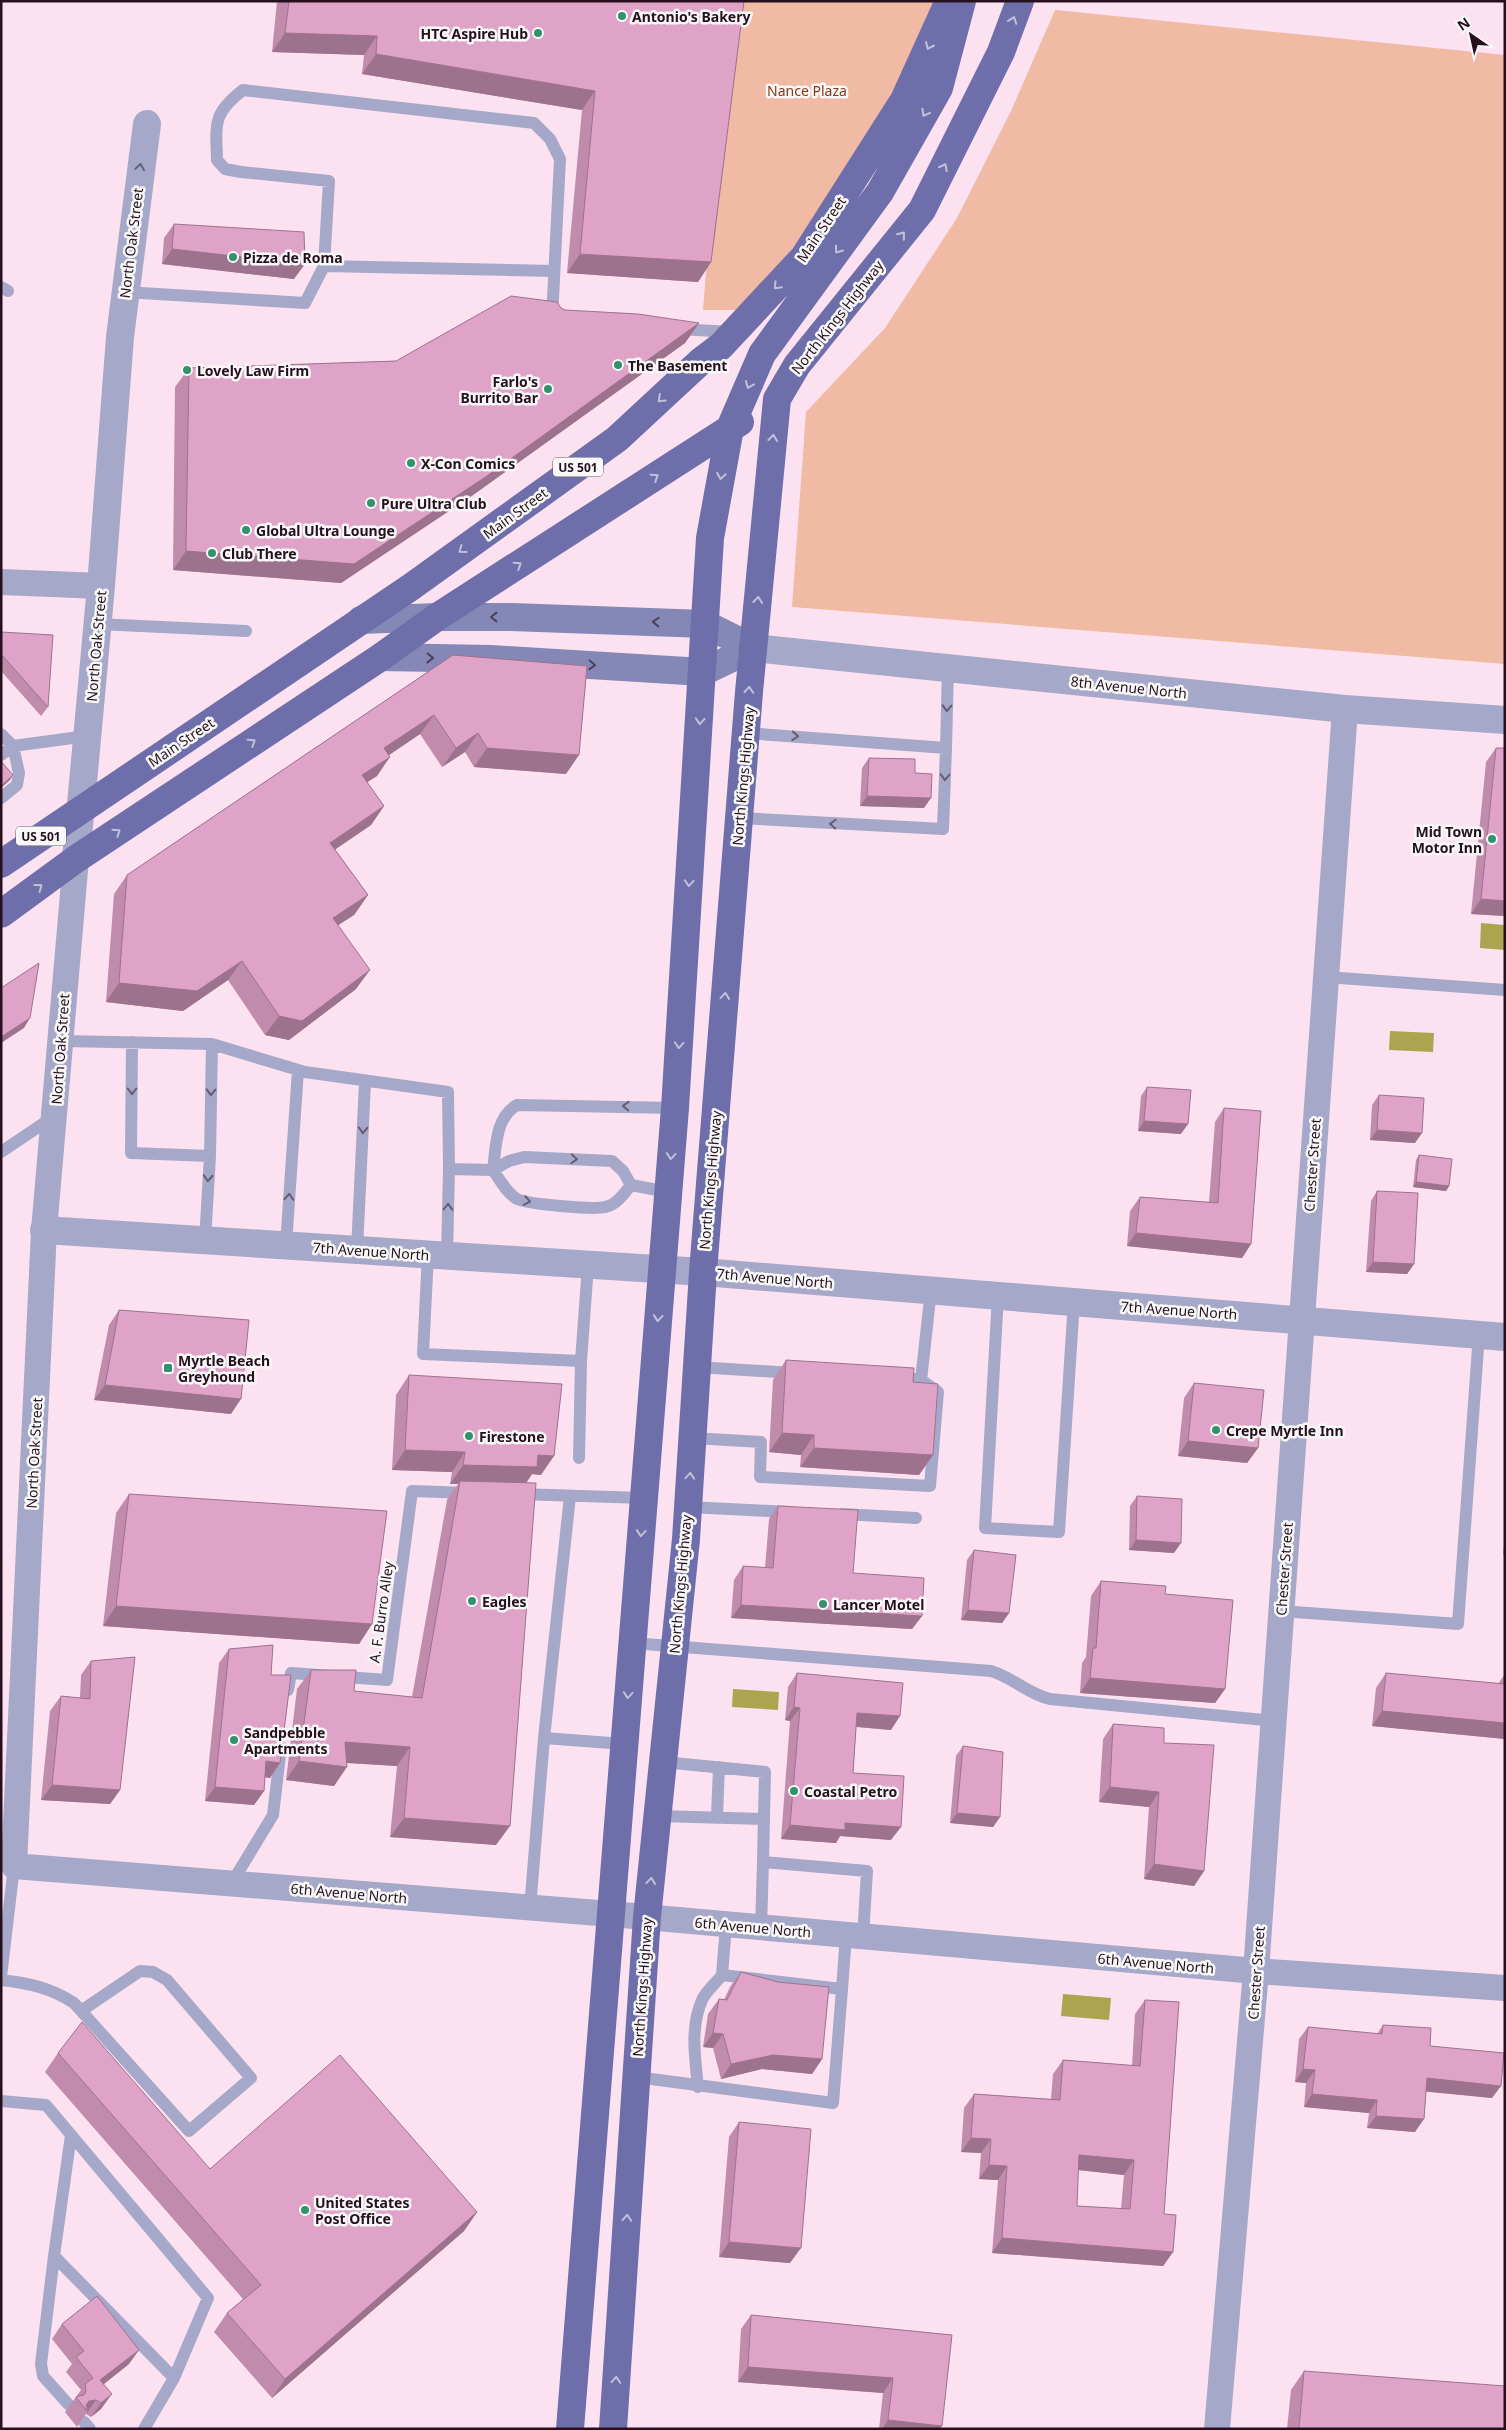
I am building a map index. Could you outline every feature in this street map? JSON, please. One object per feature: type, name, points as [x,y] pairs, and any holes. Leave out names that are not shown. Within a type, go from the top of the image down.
[{"type":"main road","name":"Main Street","points":[[1,864],[411,587],[617,439],[734,332],[804,257],[904,100],[949,1]]},
{"type":"main road","points":[[570,2429],[675,1108],[710,538],[730,428],[762,354],[880,192],[939,88],[962,1]]},
{"type":"main road","name":"North Kings Highway","points":[[613,2429],[647,1917],[688,1507],[703,1272],[739,818],[777,399],[797,364],[922,210],[1001,52],[1020,1]]},
{"type":"main road","name":"US 501","points":[[1,914],[76,859],[381,657],[437,617],[777,399]]},
{"type":"main road","points":[[361,620],[511,617],[705,624],[753,648]]},
{"type":"main road","points":[[381,657],[491,659],[703,672],[753,648]]},
{"type":"street","name":"North Oak Street","points":[[7,1866],[44,1230],[98,624],[120,337],[147,124]]},
{"type":"street","points":[[1,582],[101,586]]},
{"type":"street","name":"8th Avenue North","points":[[753,648],[1345,709],[1505,720]]},
{"type":"street","name":"Chester Street","points":[[1217,2429],[1256,1971],[1345,709]]},
{"type":"street","name":"7th Avenue North","points":[[44,1230],[662,1269],[1492,1335]]},
{"type":"street","name":"6th Avenue North","points":[[7,1866],[647,1917],[1256,1971],[1505,1988]]},
{"type":"lane","points":[[125,292],[305,303],[324,266],[328,181],[241,172],[225,169],[216,160],[216,126],[225,104],[243,90],[534,123],[550,138],[560,158],[552,321],[566,322]]},
{"type":"lane","points":[[324,266],[554,271]]},
{"type":"lane","points":[[668,329],[734,332]]},
{"type":"lane","points":[[98,624],[246,631]]},
{"type":"lane","points":[[739,818],[942,829],[948,668]]},
{"type":"lane","points":[[746,733],[946,748]]},
{"type":"lane","points":[[1,734],[13,746],[19,773],[17,785],[1,798]]},
{"type":"lane","points":[[1,755],[13,746],[87,736]]},
{"type":"lane","points":[[1326,977],[1505,990]]},
{"type":"lane","points":[[62,1041],[212,1044],[298,1070],[365,1082],[448,1092],[449,1169],[423,1354],[581,1361]]},
{"type":"lane","points":[[132,1042],[131,1153],[210,1156]]},
{"type":"lane","points":[[205,1240],[210,1156],[212,1044]]},
{"type":"lane","points":[[286,1245],[298,1070]]},
{"type":"lane","points":[[357,1250],[365,1082]]},
{"type":"lane","points":[[630,1185],[621,1197],[605,1207],[534,1203],[519,1200],[510,1193],[493,1170],[499,1128],[509,1110],[517,1105],[675,1108]]},
{"type":"lane","points":[[1,1152],[55,1116]]},
{"type":"lane","points":[[449,1169],[493,1170],[508,1161],[524,1157],[612,1161],[623,1171],[630,1185]]},
{"type":"lane","points":[[630,1185],[668,1192]]},
{"type":"lane","points":[[579,1458],[581,1361],[588,1265]]},
{"type":"lane","points":[[920,1380],[931,1290]]},
{"type":"lane","points":[[998,1295],[985,1528],[1059,1532],[1074,1302]]},
{"type":"lane","points":[[1281,1611],[1458,1624],[1492,1335]]},
{"type":"lane","points":[[696,1367],[804,1373]]},
{"type":"lane","points":[[692,1438],[760,1442],[760,1477],[930,1486],[938,1392],[920,1380],[901,1378]]},
{"type":"lane","name":"A. F. Burro Alley","points":[[287,1701],[291,1673],[387,1680],[412,1491],[481,1493]]},
{"type":"lane","points":[[510,1494],[644,1498]]},
{"type":"lane","points":[[530,1908],[544,1738],[570,1496]]},
{"type":"lane","points":[[688,1507],[807,1513]]},
{"type":"lane","points":[[827,1514],[916,1518]]},
{"type":"lane","points":[[632,1643],[991,1671],[1002,1674],[1041,1697],[1050,1699],[1274,1721]]},
{"type":"lane","points":[[231,1884],[273,1815],[284,1730]]},
{"type":"lane","points":[[544,1738],[624,1744]]},
{"type":"lane","points":[[663,1762],[719,1768],[744,1774],[765,1772],[761,1928]]},
{"type":"lane","points":[[717,1817],[719,1768]]},
{"type":"lane","points":[[658,1816],[717,1817],[744,1814],[763,1819]]},
{"type":"lane","points":[[636,2077],[698,2087],[833,2103],[842,1989],[866,1870],[763,1862]]},
{"type":"lane","name":"North Oak Street","points":[[1,1979],[7,1866]]},
{"type":"lane","points":[[698,2087],[694,2050],[695,2025],[703,1999],[722,1975],[726,1924]]},
{"type":"lane","points":[[1,1979],[30,1983],[56,1991],[74,2003],[81,2011],[189,2131],[251,2078],[167,1980],[154,1972],[140,1972],[81,2011]]},
{"type":"lane","points":[[722,1975],[842,1989]]},
{"type":"lane","points":[[1,2100],[46,2105],[208,2298],[174,2378],[144,2429]]},
{"type":"lane","points":[[68,2404],[43,2376],[41,2364],[71,2135]]},
{"type":"lane","points":[[54,2256],[174,2378]]},
{"type":"green space","name":"Nance Plaza","points":[[727,1],[949,1],[904,100],[755,310],[703,310]]},
{"type":"green space","points":[[1055,10],[1505,55],[1505,664],[792,607],[806,412],[885,328],[957,218],[1011,111]]},
{"type":"shaded area","points":[[1481,923],[1505,925],[1505,950],[1480,948]]},
{"type":"shaded area","points":[[1390,1031],[1434,1033],[1433,1052],[1389,1050]]},
{"type":"shaded area","points":[[733,1689],[779,1692],[778,1710],[732,1707]]},
{"type":"shaded area","points":[[1063,1994],[1111,1998],[1109,2020],[1061,2016]]},
{"type":"building","points":[[289,1],[744,1],[711,262],[580,254],[595,91],[376,54],[377,36],[285,33]]},
{"type":"building","points":[[174,224],[304,232],[305,264],[172,249]]},
{"type":"building","points":[[511,296],[557,302],[565,310],[638,314],[699,323],[487,476],[354,564],[186,551],[189,368],[396,361]]},
{"type":"building","points":[[1,632],[53,635],[48,707],[1,654]]},
{"type":"building","points":[[453,655],[587,666],[579,755],[487,748],[478,733],[456,748],[434,715],[384,748],[390,757],[362,775],[384,806],[330,843],[368,895],[333,918],[370,970],[302,1021],[279,1016],[242,961],[197,991],[119,983],[127,875]]},
{"type":"building","points":[[1496,748],[1505,748],[1505,901],[1481,899]]},
{"type":"building","points":[[869,758],[915,759],[915,773],[932,774],[931,798],[867,796]]},
{"type":"building","points":[[1,761],[13,775],[1,786]]},
{"type":"building","points":[[39,963],[30,1018],[1,1037],[1,988]]},
{"type":"building","points":[[1147,1087],[1191,1090],[1188,1124],[1144,1121]]},
{"type":"building","points":[[1379,1095],[1424,1098],[1422,1133],[1377,1130]]},
{"type":"building","points":[[1224,1108],[1261,1111],[1251,1244],[1136,1233],[1140,1197],[1218,1203]]},
{"type":"building","points":[[1419,1155],[1452,1159],[1449,1186],[1416,1182]]},
{"type":"building","points":[[1377,1191],[1418,1193],[1414,1264],[1373,1262]]},
{"type":"building","name":"Myrtle Beach Greyhound","points":[[119,1310],[249,1320],[241,1399],[105,1385]]},
{"type":"building","points":[[786,1360],[914,1368],[913,1382],[938,1384],[933,1455],[814,1448],[814,1435],[782,1433]]},
{"type":"building","name":"Firestone","points":[[409,1375],[562,1384],[554,1456],[538,1455],[537,1467],[463,1465],[465,1452],[405,1450]]},
{"type":"building","name":"Crepe Myrtle Inn","points":[[1194,1383],[1264,1390],[1258,1448],[1188,1441]]},
{"type":"building","name":"Eagles","points":[[460,1481],[536,1483],[510,1826],[404,1818],[410,1747],[345,1742],[347,1767],[299,1761],[311,1670],[356,1670],[354,1691],[422,1698]]},
{"type":"building","points":[[129,1494],[387,1511],[372,1624],[116,1606]]},
{"type":"building","points":[[1137,1496],[1182,1499],[1181,1543],[1136,1540]]},
{"type":"building","points":[[778,1506],[858,1510],[853,1573],[924,1578],[922,1616],[741,1605],[743,1566],[773,1568]]},
{"type":"building","points":[[974,1550],[1016,1555],[1009,1613],[968,1610]]},
{"type":"building","points":[[1101,1581],[1166,1586],[1165,1594],[1233,1600],[1225,1689],[1090,1678],[1093,1648],[1096,1648]]},
{"type":"building","points":[[273,1645],[271,1675],[291,1675],[280,1763],[266,1761],[264,1791],[215,1787],[229,1649]]},
{"type":"building","points":[[135,1657],[120,1790],[52,1785],[61,1696],[90,1699],[91,1661]]},
{"type":"building","points":[[797,1673],[903,1683],[900,1716],[857,1713],[853,1773],[904,1776],[901,1827],[845,1823],[845,1830],[790,1825],[800,1708],[794,1707]]},
{"type":"building","points":[[1386,1673],[1505,1684],[1505,1723],[1382,1711]]},
{"type":"building","points":[[1113,1724],[1164,1728],[1164,1743],[1214,1745],[1204,1871],[1154,1864],[1159,1792],[1110,1787]]},
{"type":"building","points":[[963,1746],[1003,1752],[1000,1817],[957,1813]]},
{"type":"building","points":[[741,1972],[778,1982],[829,1987],[822,2059],[773,2055],[731,2064],[723,2034],[713,2033],[719,1999],[727,2000]]},
{"type":"building","points":[[1145,2000],[1179,2002],[1164,2214],[1176,2215],[1173,2252],[1002,2238],[1007,2166],[989,2165],[991,2139],[971,2138],[974,2094],[1060,2100],[1063,2060],[1140,2066]],"holes":[[[1079,2155],[1134,2160],[1130,2209],[1077,2206]]]},
{"type":"building","name":"United States Post Office","points":[[82,2022],[210,2169],[340,2055],[477,2212],[285,2379],[227,2313],[261,2285],[58,2053]]},
{"type":"building","points":[[1383,2025],[1431,2028],[1430,2046],[1504,2053],[1501,2086],[1427,2078],[1424,2119],[1376,2116],[1377,2100],[1312,2094],[1315,2070],[1303,2069],[1308,2027],[1382,2034]]},
{"type":"building","points":[[739,2122],[811,2129],[801,2248],[729,2242]]},
{"type":"building","points":[[97,2296],[139,2350],[100,2380],[112,2394],[101,2403],[96,2400],[89,2401],[86,2405],[88,2412],[76,2397],[84,2395],[86,2391],[85,2384],[93,2378],[76,2357],[84,2351],[62,2324]]},
{"type":"building","points":[[751,2315],[952,2335],[942,2426],[888,2420],[893,2378],[748,2367]]},
{"type":"building","points":[[1304,2371],[1505,2386],[1505,2429],[1299,2429]]},
{"type":"place","name":"Antonio's Bakery","points":[[622,16]]},
{"type":"place","name":"HTC Aspire Hub","points":[[538,33]]},
{"type":"place","name":"Pizza de Roma","points":[[233,257]]},
{"type":"place","name":"The Basement","points":[[618,365]]},
{"type":"place","name":"Lovely Law Firm","points":[[187,370]]},
{"type":"place","name":"Farlo's Burrito Bar","points":[[548,389]]},
{"type":"place","name":"X-Con Comics","points":[[411,463]]},
{"type":"place","name":"Pure Ultra Club","points":[[371,503]]},
{"type":"place","name":"Global Ultra Lounge","points":[[246,530]]},
{"type":"place","name":"Club There","points":[[212,553]]},
{"type":"place","name":"Mid Town Motor Inn","points":[[1492,839]]},
{"type":"place","name":"Myrtle Beach Greyhound","points":[[168,1368]]},
{"type":"place","name":"Crepe Myrtle Inn","points":[[1216,1430]]},
{"type":"place","name":"Firestone","points":[[469,1436]]},
{"type":"place","name":"Eagles","points":[[472,1601]]},
{"type":"place","name":"Lancer Motel","points":[[823,1604]]},
{"type":"place","name":"Sandpebble Apartments","points":[[234,1740]]},
{"type":"place","name":"Coastal Petro","points":[[794,1791]]},
{"type":"place","name":"United States Post Office","points":[[305,2210]]}]
